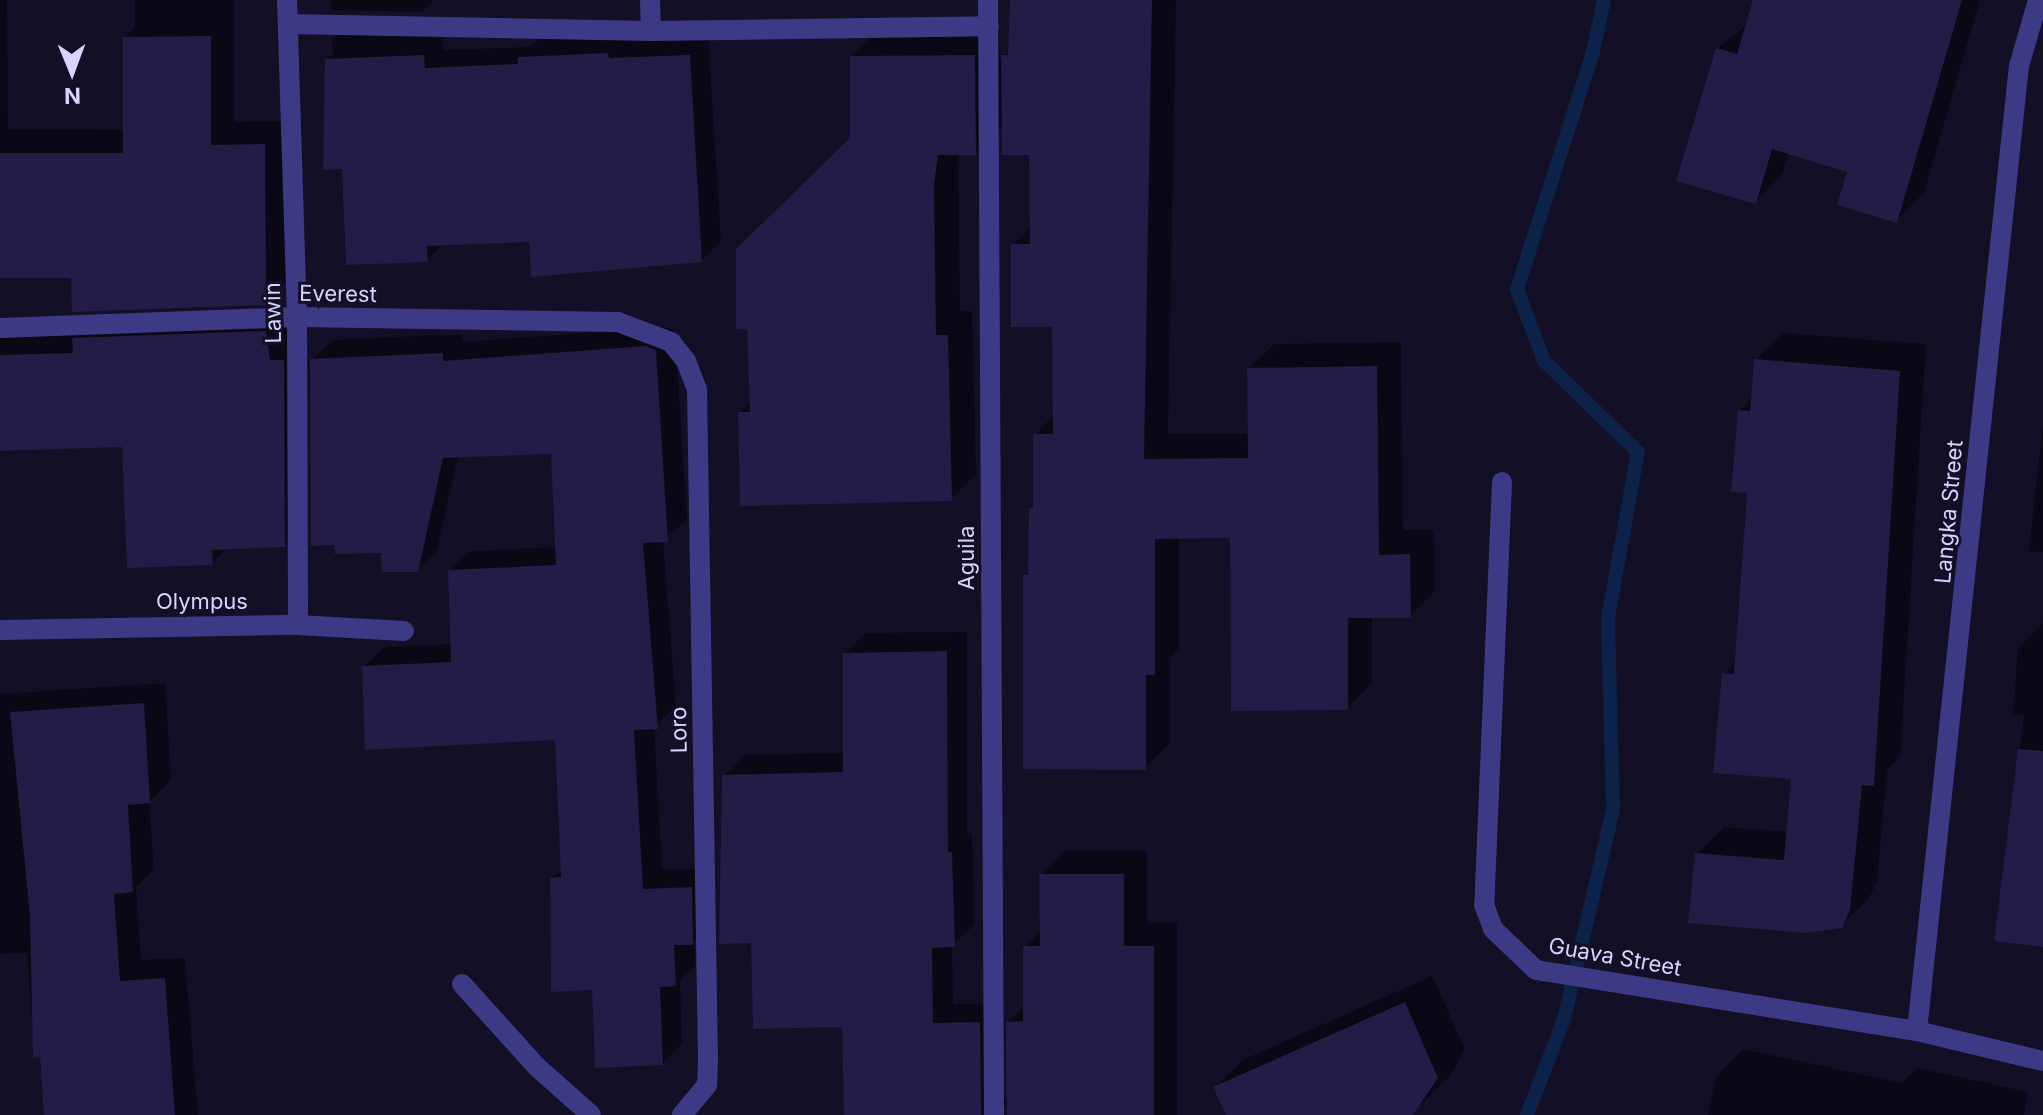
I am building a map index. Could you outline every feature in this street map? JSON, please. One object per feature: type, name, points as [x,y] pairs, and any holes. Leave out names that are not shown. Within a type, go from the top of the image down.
[{"type":"street","name":"Lawin","points":[[287,0],[297,317],[298,625]]},
{"type":"street","points":[[650,0],[651,31]]},
{"type":"street","name":"Aguila","points":[[988,0],[994,1115]]},
{"type":"street","name":"Langka Street","points":[[1917,1031],[1954,714],[2013,113],[2019,66],[2038,0]]},
{"type":"street","points":[[288,24],[651,31],[989,26]]},
{"type":"street","name":"Everest","points":[[0,328],[297,317],[618,322],[671,342]]},
{"type":"street","name":"Loro","points":[[671,342],[686,361],[697,389],[708,1029],[707,1085],[682,1115]]},
{"type":"street","name":"Guava Street","points":[[1502,482],[1484,905],[1493,929],[1536,970],[1917,1031],[2043,1061]]},
{"type":"street","name":"Olympus","points":[[0,630],[298,625],[404,631]]},
{"type":"street","points":[[462,984],[537,1067],[591,1115]]},
{"type":"building","points":[[1010,0],[1152,0],[1144,459],[1248,458],[1247,368],[1377,366],[1379,555],[1410,554],[1411,618],[1348,618],[1348,710],[1231,711],[1230,538],[1155,539],[1155,675],[1146,675],[1146,770],[1023,769],[1023,575],[1028,575],[1029,508],[1033,508],[1033,434],[1053,434],[1052,327],[1011,327],[1011,244],[1030,244],[1029,155],[1002,155],[1001,55],[1008,55]]},
{"type":"building","points":[[1753,0],[1962,0],[1897,223],[1837,205],[1847,172],[1772,149],[1756,204],[1676,181],[1716,48],[1737,54]]},
{"type":"building","points":[[211,36],[211,145],[265,144],[266,305],[72,312],[71,278],[0,278],[0,153],[123,153],[123,37]]},
{"type":"building","points":[[608,53],[609,58],[690,55],[702,262],[531,277],[529,242],[427,246],[428,262],[346,265],[342,169],[323,170],[325,59],[424,55],[425,68],[518,64],[518,57]]},
{"type":"building","points":[[975,55],[976,155],[938,155],[934,185],[936,335],[948,335],[952,501],[740,506],[738,412],[750,412],[747,329],[736,329],[736,249],[850,138],[850,56]]},
{"type":"building","points":[[266,331],[270,360],[284,360],[285,547],[212,550],[213,565],[127,568],[122,447],[0,451],[0,355],[73,353],[72,338]]},
{"type":"building","points":[[645,346],[656,350],[668,542],[643,543],[658,729],[634,730],[643,889],[692,887],[693,945],[674,945],[676,986],[660,987],[663,1065],[595,1068],[592,990],[551,992],[550,878],[561,877],[555,740],[365,750],[362,666],[451,662],[448,570],[556,565],[551,454],[443,458],[418,572],[382,572],[381,553],[335,554],[334,545],[311,546],[310,359],[443,353],[443,361]]},
{"type":"building","points":[[1754,359],[1900,371],[1874,786],[1862,785],[1850,910],[1842,928],[1806,933],[1688,923],[1695,853],[1784,860],[1791,779],[1713,773],[1722,673],[1734,674],[1747,493],[1731,492],[1738,410],[1750,411]]},
{"type":"building","points":[[947,651],[948,852],[952,852],[955,947],[932,948],[933,1023],[980,1022],[981,1115],[844,1115],[842,1027],[753,1029],[751,943],[719,944],[722,775],[843,772],[843,653]]},
{"type":"building","points":[[144,703],[150,803],[128,805],[133,892],[114,894],[120,981],[165,978],[175,1115],[44,1115],[40,1057],[33,1058],[30,916],[10,712]]},
{"type":"building","points":[[2018,749],[2043,751],[2043,947],[1994,941]]},
{"type":"building","points":[[1039,874],[1124,874],[1124,946],[1154,946],[1154,1115],[1007,1115],[1006,1022],[1023,1021],[1023,946],[1040,946]]},
{"type":"building","points":[[1405,1002],[1438,1078],[1413,1115],[1226,1115],[1213,1087]]},
{"type":"waterway","points":[[1527,1115],[1564,1019],[1613,810],[1608,618],[1638,452],[1544,361],[1517,289],[1592,56],[1604,0]]}]
